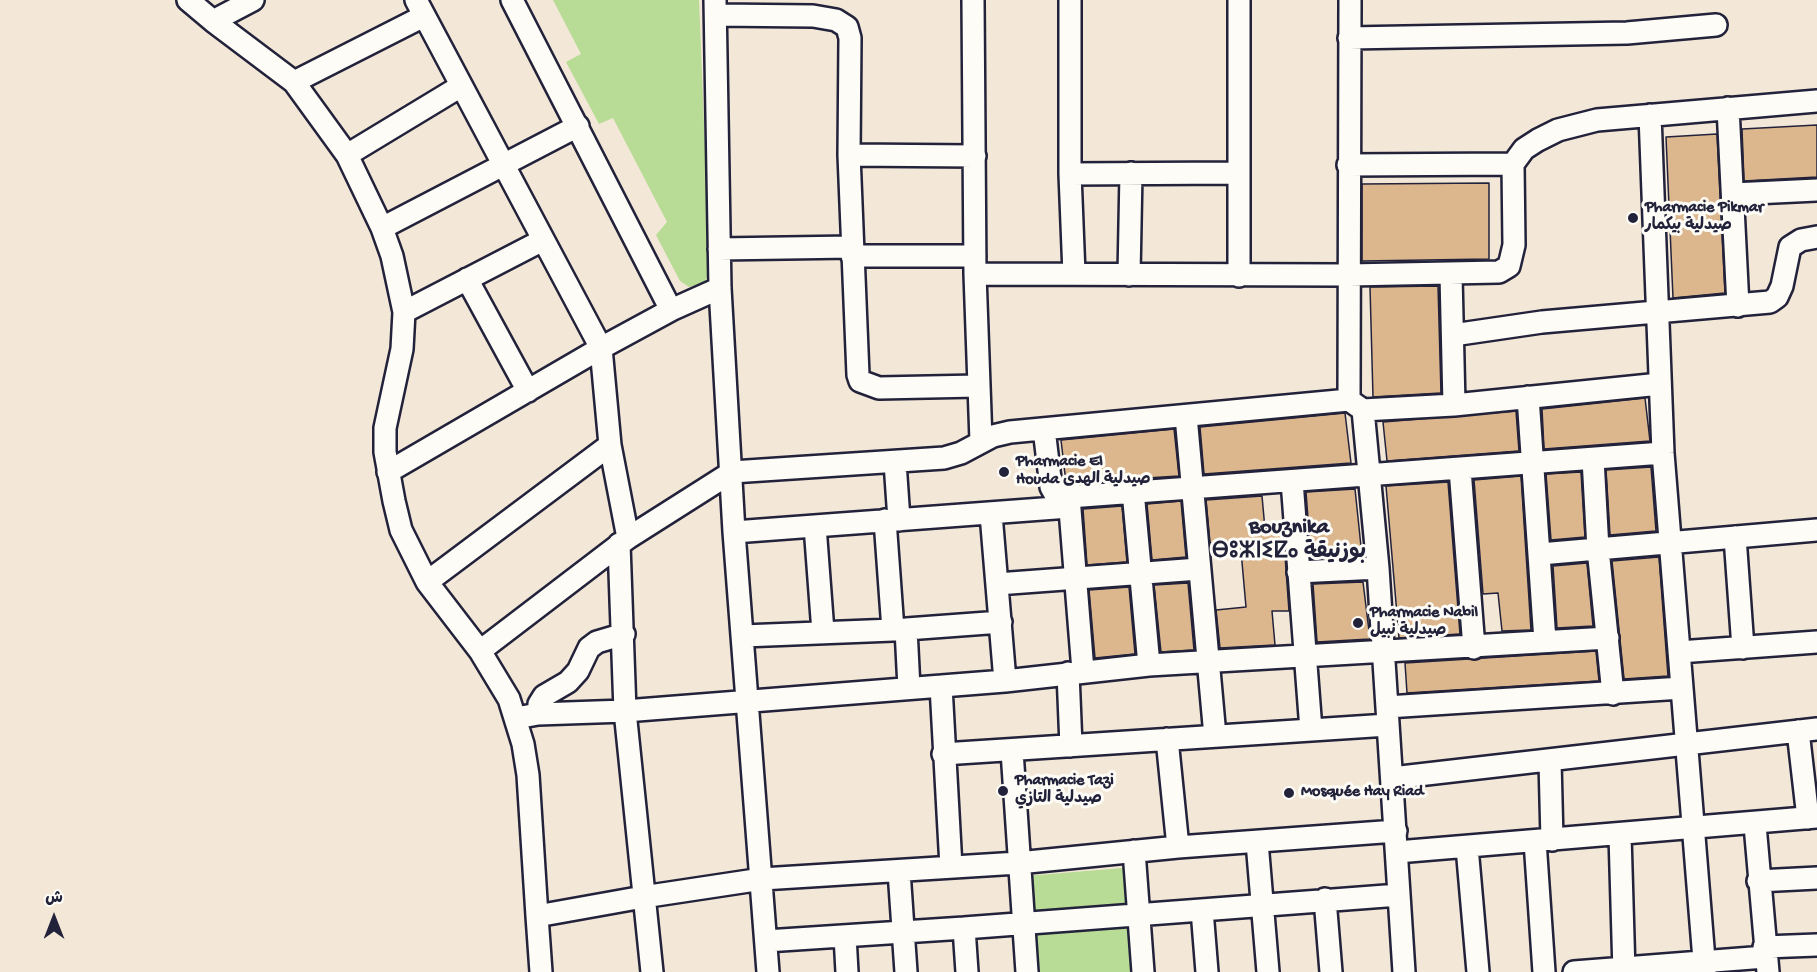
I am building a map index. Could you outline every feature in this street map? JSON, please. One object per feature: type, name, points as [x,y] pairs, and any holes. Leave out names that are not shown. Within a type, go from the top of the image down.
[{"type":"street","points":[[188,0],[294,82],[347,155],[393,256],[404,312],[402,349],[385,428],[388,472],[401,530],[427,582],[498,678],[516,718],[528,775],[542,972]]},
{"type":"street","points":[[213,21],[253,0]]},
{"type":"street","points":[[512,0],[671,310]]},
{"type":"street","points":[[973,0],[975,265],[981,441]]},
{"type":"street","points":[[1070,0],[1070,174],[1074,274]]},
{"type":"street","points":[[1239,0],[1237,173],[1239,276]]},
{"type":"street","points":[[1350,0],[1349,275],[1356,405],[1369,474],[1378,568],[1404,972]]},
{"type":"street","points":[[294,82],[420,8],[601,348],[610,445],[623,541],[625,711],[652,972]]},
{"type":"street","points":[[768,972],[734,532],[720,288],[715,8],[813,16],[836,20],[847,27],[851,64],[849,155],[856,365],[860,381],[879,388],[978,386]]},
{"type":"street","points":[[1349,38],[1627,33],[1716,25]]},
{"type":"street","points":[[347,155],[461,86]]},
{"type":"street","points":[[719,249],[852,252],[1074,274],[1239,276],[1491,274],[1509,266],[1514,244],[1514,164],[1524,149],[1558,130],[1597,120],[1817,101]]},
{"type":"street","points":[[1728,108],[1738,306]]},
{"type":"street","points":[[1650,115],[1663,453],[1705,967]]},
{"type":"street","points":[[382,228],[578,126]]},
{"type":"street","points":[[849,155],[975,156]]},
{"type":"street","points":[[1348,165],[1514,164]]},
{"type":"street","points":[[1129,274],[1131,173]]},
{"type":"street","points":[[1070,174],[1237,173]]},
{"type":"street","points":[[1733,194],[1817,190]]},
{"type":"street","points":[[1453,335],[1542,322],[1770,302],[1777,297],[1790,247],[1800,240],[1817,237]]},
{"type":"street","points":[[404,312],[543,240]]},
{"type":"street","points":[[1451,274],[1455,405]]},
{"type":"street","points":[[467,279],[528,390]]},
{"type":"street","points":[[388,472],[601,348],[671,310],[720,288]]},
{"type":"street","points":[[480,651],[623,541],[732,472],[944,458],[961,453],[981,441],[1010,432],[1186,416],[1356,405],[1455,405],[1660,384]]},
{"type":"street","points":[[1528,397],[1545,641]]},
{"type":"street","points":[[1186,416],[1215,736]]},
{"type":"street","points":[[1044,429],[1051,487],[1055,494],[1069,502]]},
{"type":"street","points":[[427,582],[610,445]]},
{"type":"street","points":[[734,532],[991,514],[1133,491],[1663,453]]},
{"type":"street","points":[[1593,459],[1598,549],[1613,694]]},
{"type":"street","points":[[895,462],[892,520],[899,630],[909,688]]},
{"type":"street","points":[[1460,469],[1474,648]]},
{"type":"street","points":[[1292,481],[1311,730]]},
{"type":"street","points":[[1133,491],[1149,665]]},
{"type":"street","points":[[1069,502],[1074,576],[1076,672],[1071,746]]},
{"type":"street","points":[[991,514],[1005,681]]},
{"type":"street","points":[[815,526],[824,632]]},
{"type":"street","points":[[1540,554],[1817,530]]},
{"type":"street","points":[[1735,537],[1743,648]]},
{"type":"street","points":[[1298,572],[1378,568]]},
{"type":"street","points":[[997,584],[1074,576],[1199,569]]},
{"type":"street","points":[[743,636],[899,630],[1001,622]]},
{"type":"street","points":[[538,714],[539,704],[544,696],[568,682],[578,671],[589,648],[597,642],[624,634]]},
{"type":"street","points":[[516,718],[538,714],[625,711],[1005,681],[1149,665],[1304,654],[1474,648],[1608,638]]},
{"type":"street","points":[[1679,652],[1817,642]]},
{"type":"street","points":[[940,686],[951,867]]},
{"type":"street","points":[[943,754],[1311,730],[1387,716],[1682,688]]},
{"type":"street","points":[[537,916],[762,879],[1018,863],[1178,847],[1257,842],[1396,842],[1467,847],[1755,825],[1813,818],[1807,730],[1392,778]]},
{"type":"street","points":[[1167,739],[1178,847]]},
{"type":"street","points":[[1012,751],[1027,972]]},
{"type":"street","points":[[1544,972],[1544,840],[1550,761]]},
{"type":"street","points":[[1755,825],[1766,959]]},
{"type":"street","points":[[1620,835],[1624,970]]},
{"type":"street","points":[[1257,842],[1268,972]]},
{"type":"street","points":[[1467,847],[1478,972]]},
{"type":"street","points":[[1134,851],[1143,972]]},
{"type":"street","points":[[899,871],[906,972]]},
{"type":"street","points":[[1758,882],[1817,878]]},
{"type":"street","points":[[766,941],[1023,925],[1261,904],[1399,895]]},
{"type":"street","points":[[1325,899],[1331,972]]},
{"type":"street","points":[[1202,910],[1207,972]]},
{"type":"street","points":[[964,928],[968,972]]},
{"type":"street","points":[[845,936],[847,972]]},
{"type":"street","points":[[1574,972],[1705,967],[1766,959],[1817,945]]},
{"type":"green space","points":[[553,0],[699,0],[710,269],[705,282],[689,287],[680,281],[656,235],[667,222],[613,118],[599,124],[566,62],[581,54]]},
{"type":"green space","points":[[1134,867],[1143,972],[1033,972],[1026,876]]},
{"type":"building","points":[[1817,125],[1817,177],[1744,181],[1742,129]]},
{"type":"building","points":[[1717,134],[1725,293],[1673,298],[1666,137]]},
{"type":"building","points":[[1489,183],[1489,259],[1362,261],[1362,184]]},
{"type":"building","points":[[1438,286],[1441,393],[1373,397],[1370,287]]},
{"type":"building","points":[[1645,398],[1650,441],[1544,449],[1542,409]]},
{"type":"building","points":[[1516,411],[1519,451],[1387,461],[1383,422]]},
{"type":"building","points":[[1345,413],[1351,463],[1204,474],[1200,427]]},
{"type":"building","points":[[1174,429],[1179,476],[1066,483],[1061,440]]},
{"type":"building","points":[[1651,467],[1656,531],[1610,535],[1606,470]]},
{"type":"building","points":[[1581,472],[1585,537],[1551,540],[1546,474]]},
{"type":"building","points":[[1521,476],[1531,630],[1502,631],[1498,593],[1483,594],[1474,480]]},
{"type":"building","points":[[1448,482],[1460,634],[1399,638],[1386,486]]},
{"type":"building","points":[[1355,489],[1362,556],[1311,559],[1306,492]]},
{"type":"building","points":[[1262,496],[1265,529],[1283,528],[1289,611],[1272,611],[1275,645],[1220,648],[1216,610],[1246,607],[1240,540],[1210,543],[1206,500]]},
{"type":"building","points":[[1181,501],[1186,557],[1152,560],[1147,504]]},
{"type":"building","points":[[1122,506],[1127,562],[1087,565],[1083,509]]},
{"type":"building","points":[[1659,557],[1668,676],[1624,679],[1612,561]]},
{"type":"building","points":[[1587,563],[1593,626],[1557,628],[1553,566]]},
{"type":"building","points":[[1363,582],[1370,639],[1317,642],[1313,584]]},
{"type":"building","points":[[1188,583],[1194,650],[1161,652],[1154,585]]},
{"type":"building","points":[[1129,587],[1135,654],[1095,658],[1089,590]]},
{"type":"building","points":[[1596,651],[1599,681],[1407,693],[1405,663]]},
{"type":"place","name":"Pharmacie Pikmar صيدلية بيكمار","points":[[1633,218]]},
{"type":"place","name":"Pharmacie El Houda صيدلية الهدى","points":[[1004,472]]},
{"type":"place","name":"Pharmacie Nabil صيدلية نبيل","points":[[1358,623]]},
{"type":"place","name":"Pharmacie Tazi صيدلية التازي","points":[[1003,791]]},
{"type":"place","name":"Mosquée Hay Riad","points":[[1289,793]]},
{"type":"district","name":"Bouznika ⴱⵓⵣⵏⵉⵇⴰ بوزنيقة","points":[[1289,542]]}]
